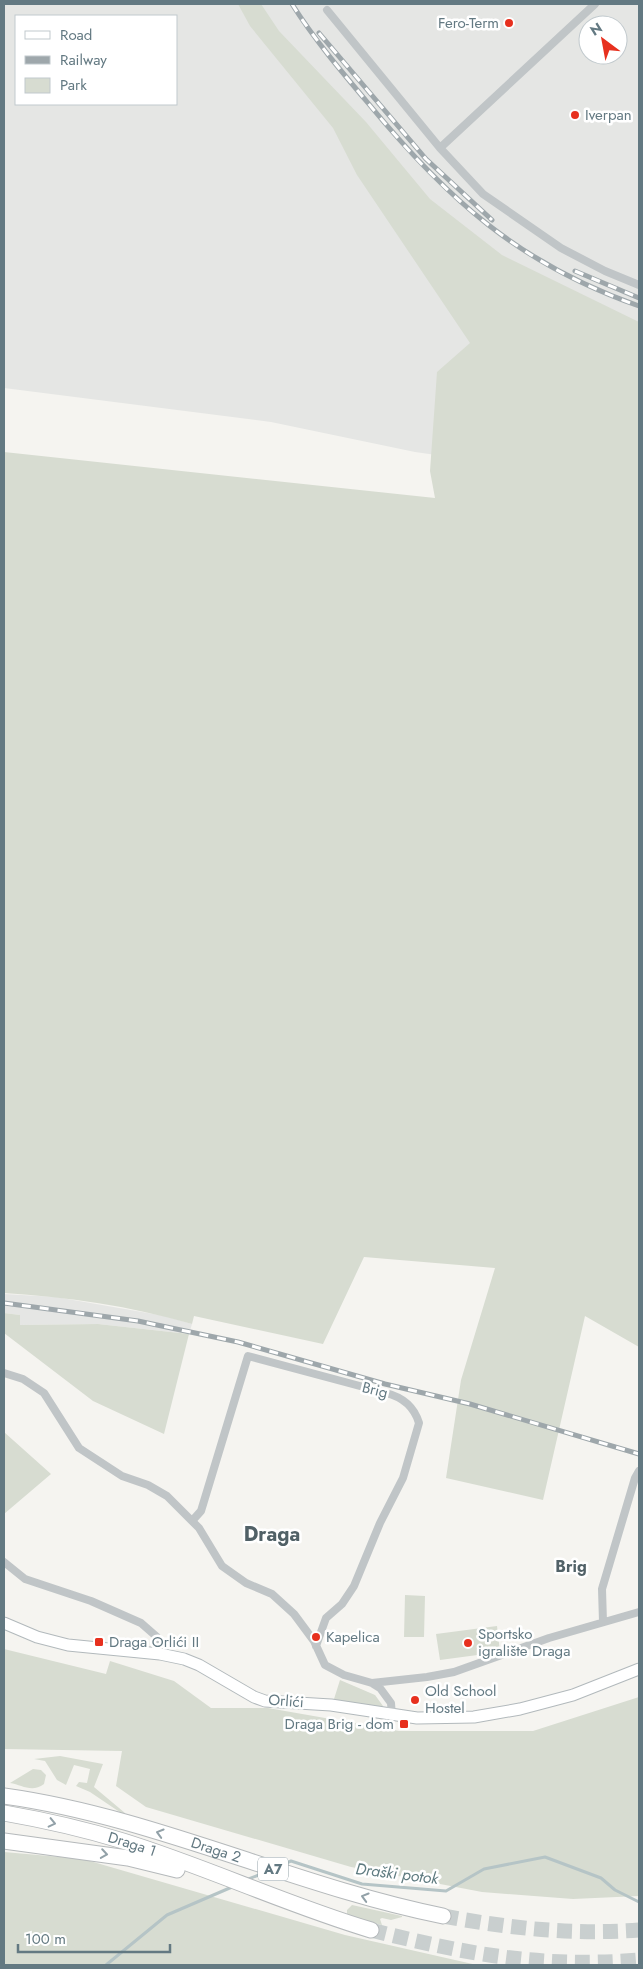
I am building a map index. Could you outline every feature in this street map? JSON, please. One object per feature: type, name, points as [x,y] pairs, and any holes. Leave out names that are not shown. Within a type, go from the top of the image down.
[{"type":"highway","name":"Draga 2","points":[[5,1792],[108,1818],[324,1885],[412,1910],[442,1916]]},
{"type":"highway","name":"Draga 1","points":[[4,1814],[79,1829],[124,1842],[255,1894]]},
{"type":"highway","points":[[4,1841],[56,1846],[149,1862],[255,1894]]},
{"type":"highway","name":"A7","points":[[255,1894],[371,1930]]},
{"type":"street","points":[[440,148],[595,4]]},
{"type":"street","points":[[327,10],[440,148],[482,194],[561,248],[605,271],[639,284]]},
{"type":"street","name":"Brig","points":[[192,1521],[201,1511],[248,1356],[386,1393],[399,1397],[407,1403],[419,1423],[407,1468],[380,1523],[354,1586],[342,1604],[326,1618],[316,1646]]},
{"type":"street","points":[[4,1373],[23,1379],[44,1392],[79,1448],[122,1476],[157,1489],[192,1521],[209,1543],[214,1557],[222,1566],[246,1583],[272,1594],[294,1614],[316,1646],[321,1659],[331,1669],[372,1683],[387,1696],[391,1703],[392,1716],[465,1718],[511,1711],[573,1695],[639,1668]]},
{"type":"street","points":[[603,1622],[602,1590],[635,1478],[639,1471]]},
{"type":"street","points":[[4,1562],[25,1579],[91,1600],[141,1623],[153,1631],[157,1638],[160,1654]]},
{"type":"street","points":[[372,1683],[454,1672],[603,1622],[639,1612]]},
{"type":"street","name":"Orlići","points":[[4,1623],[37,1637],[68,1645],[160,1654],[184,1659],[199,1665],[240,1690],[265,1701],[331,1704],[392,1716]]},
{"type":"shaded area","points":[[4,4],[639,4],[639,474],[549,471],[415,452],[271,422],[4,388]]},
{"type":"shaded area","points":[[4,1294],[56,1297],[165,1316],[192,1324],[189,1334],[98,1324],[20,1325],[20,1315],[4,1313]]},
{"type":"green space","points":[[238,4],[261,4],[279,31],[366,122],[430,199],[502,255],[639,322],[639,1347],[585,1316],[543,1500],[446,1478],[461,1380],[495,1268],[364,1257],[323,1344],[194,1316],[192,1324],[146,1312],[99,1303],[4,1293],[4,452],[435,498],[430,471],[437,372],[470,343],[357,175],[333,128],[250,26]]},
{"type":"green space","points":[[4,1313],[20,1315],[20,1325],[98,1324],[189,1334],[164,1434],[93,1401],[4,1333]]},
{"type":"green space","points":[[4,1432],[51,1474],[4,1514]]},
{"type":"green space","points":[[405,1595],[425,1596],[424,1637],[404,1637]]},
{"type":"green space","name":"Sportsko igralište Draga","points":[[497,1626],[500,1652],[440,1660],[436,1634]]},
{"type":"green space","points":[[4,1649],[106,1674],[110,1661],[174,1681],[211,1708],[268,1708],[399,1731],[533,1731],[639,1697],[639,1896],[573,1899],[482,1892],[351,1867],[146,1807],[116,1786],[122,1751],[4,1749]]},
{"type":"green space","points":[[340,1680],[375,1695],[383,1706],[381,1709],[353,1706],[334,1699]]},
{"type":"green space","points":[[60,1756],[103,1764],[94,1787],[125,1813],[124,1815],[90,1792],[76,1786],[79,1782],[87,1783],[90,1769],[74,1765],[66,1785],[57,1780],[45,1761],[34,1759]]},
{"type":"green space","points":[[33,1769],[41,1770],[46,1775],[44,1784],[40,1787],[27,1788],[10,1783]]},
{"type":"green space","points":[[4,1852],[83,1859],[345,1935],[477,1965],[4,1965]]},
{"type":"green space","points":[[352,1905],[402,1917],[391,1920],[382,1918],[380,1919],[382,1925],[347,1916],[347,1910]]},
{"type":"waterway","name":"Draški potok","points":[[281,1865],[291,1861],[362,1884],[446,1891],[484,1869],[545,1857],[601,1878],[615,1890],[639,1902]]},
{"type":"waterway","name":"Draški potok","points":[[246,1880],[266,1872]]},
{"type":"waterway","name":"Draški potok","points":[[106,1965],[167,1915],[232,1887]]},
{"type":"tunnel","points":[[443,1916],[492,1924],[565,1931],[639,1930]]},
{"type":"tunnel","points":[[371,1930],[439,1946],[503,1957],[569,1962],[639,1960]]},
{"type":"railway","points":[[292,4],[338,67],[397,138],[457,198],[488,225],[521,249],[557,270],[596,289],[639,306]]},
{"type":"railway","points":[[319,33],[426,159],[492,220]]},
{"type":"railway","points":[[575,271],[639,298]]},
{"type":"railway","points":[[4,1303],[138,1321],[238,1342],[385,1384],[470,1404],[639,1454]]},
{"type":"place","name":"Fero-Term","points":[[509,23]]},
{"type":"place","name":"Iverpan","points":[[575,115]]},
{"type":"place","name":"Kapelica","points":[[316,1637]]},
{"type":"place","name":"Draga Orlići II","points":[[99,1642]]},
{"type":"place","name":"Sportsko igralište Draga","points":[[468,1643]]},
{"type":"place","name":"Old School Hostel","points":[[415,1700]]},
{"type":"place","name":"Draga Brig - dom","points":[[404,1724]]},
{"type":"district","name":"Draga","points":[[272,1534]]},
{"type":"district","name":"Brig","points":[[571,1566]]}]
